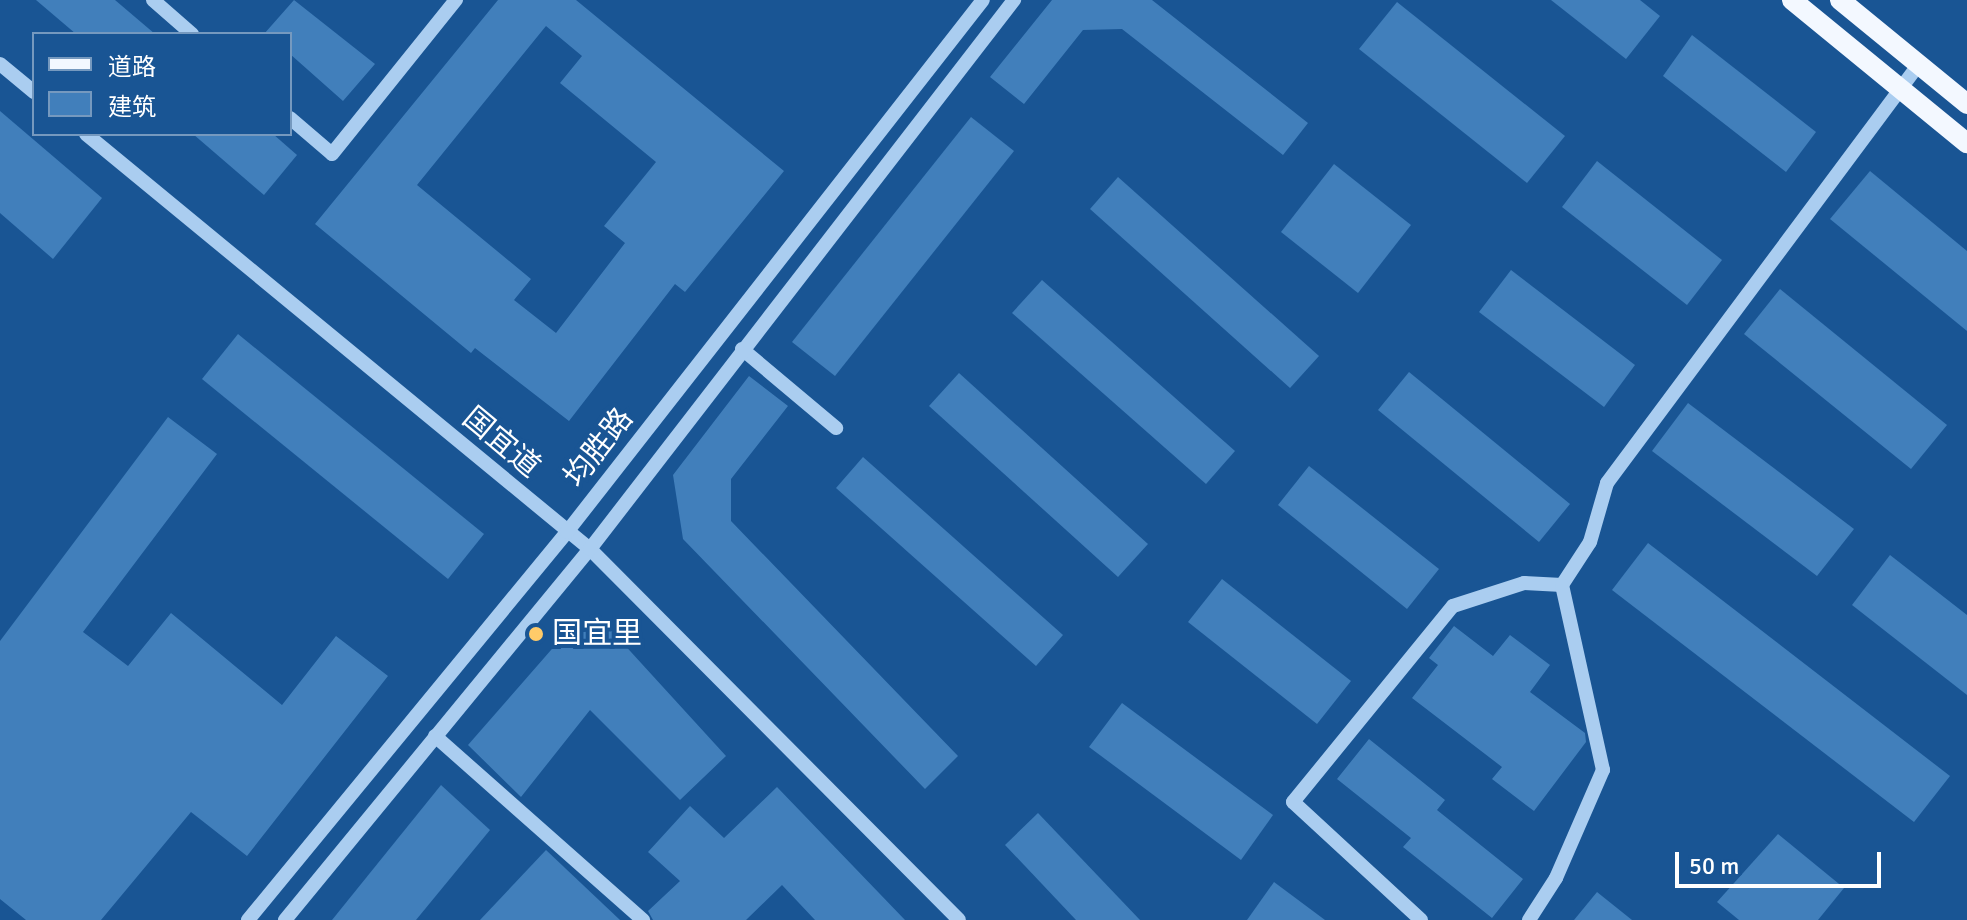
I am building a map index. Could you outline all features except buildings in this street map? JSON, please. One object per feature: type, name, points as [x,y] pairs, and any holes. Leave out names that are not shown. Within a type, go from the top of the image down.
[{"type":"main road","points":[[1792,0],[1967,143]]},
{"type":"main road","points":[[1840,0],[1967,104]]},
{"type":"street","points":[[153,0],[190,32]]},
{"type":"street","points":[[292,120],[332,154],[456,0]]},
{"type":"street","name":"均胜路","points":[[248,920],[567,532],[983,0]]},
{"type":"street","name":"均胜路","points":[[285,920],[590,549],[1014,0]]},
{"type":"street","points":[[0,64],[32,90]]},
{"type":"street","points":[[1529,920],[1556,878],[1603,770],[1562,585],[1590,542],[1607,483],[1919,64]]},
{"type":"street","name":"国宜道","points":[[88,136],[590,549],[959,920]]},
{"type":"street","points":[[742,349],[836,428]]},
{"type":"street","points":[[1421,920],[1293,802],[1453,606],[1524,583],[1562,585]]},
{"type":"street","points":[[435,736],[643,920]]},
{"type":"place","name":"国宜里","points":[[536,634]]}]
